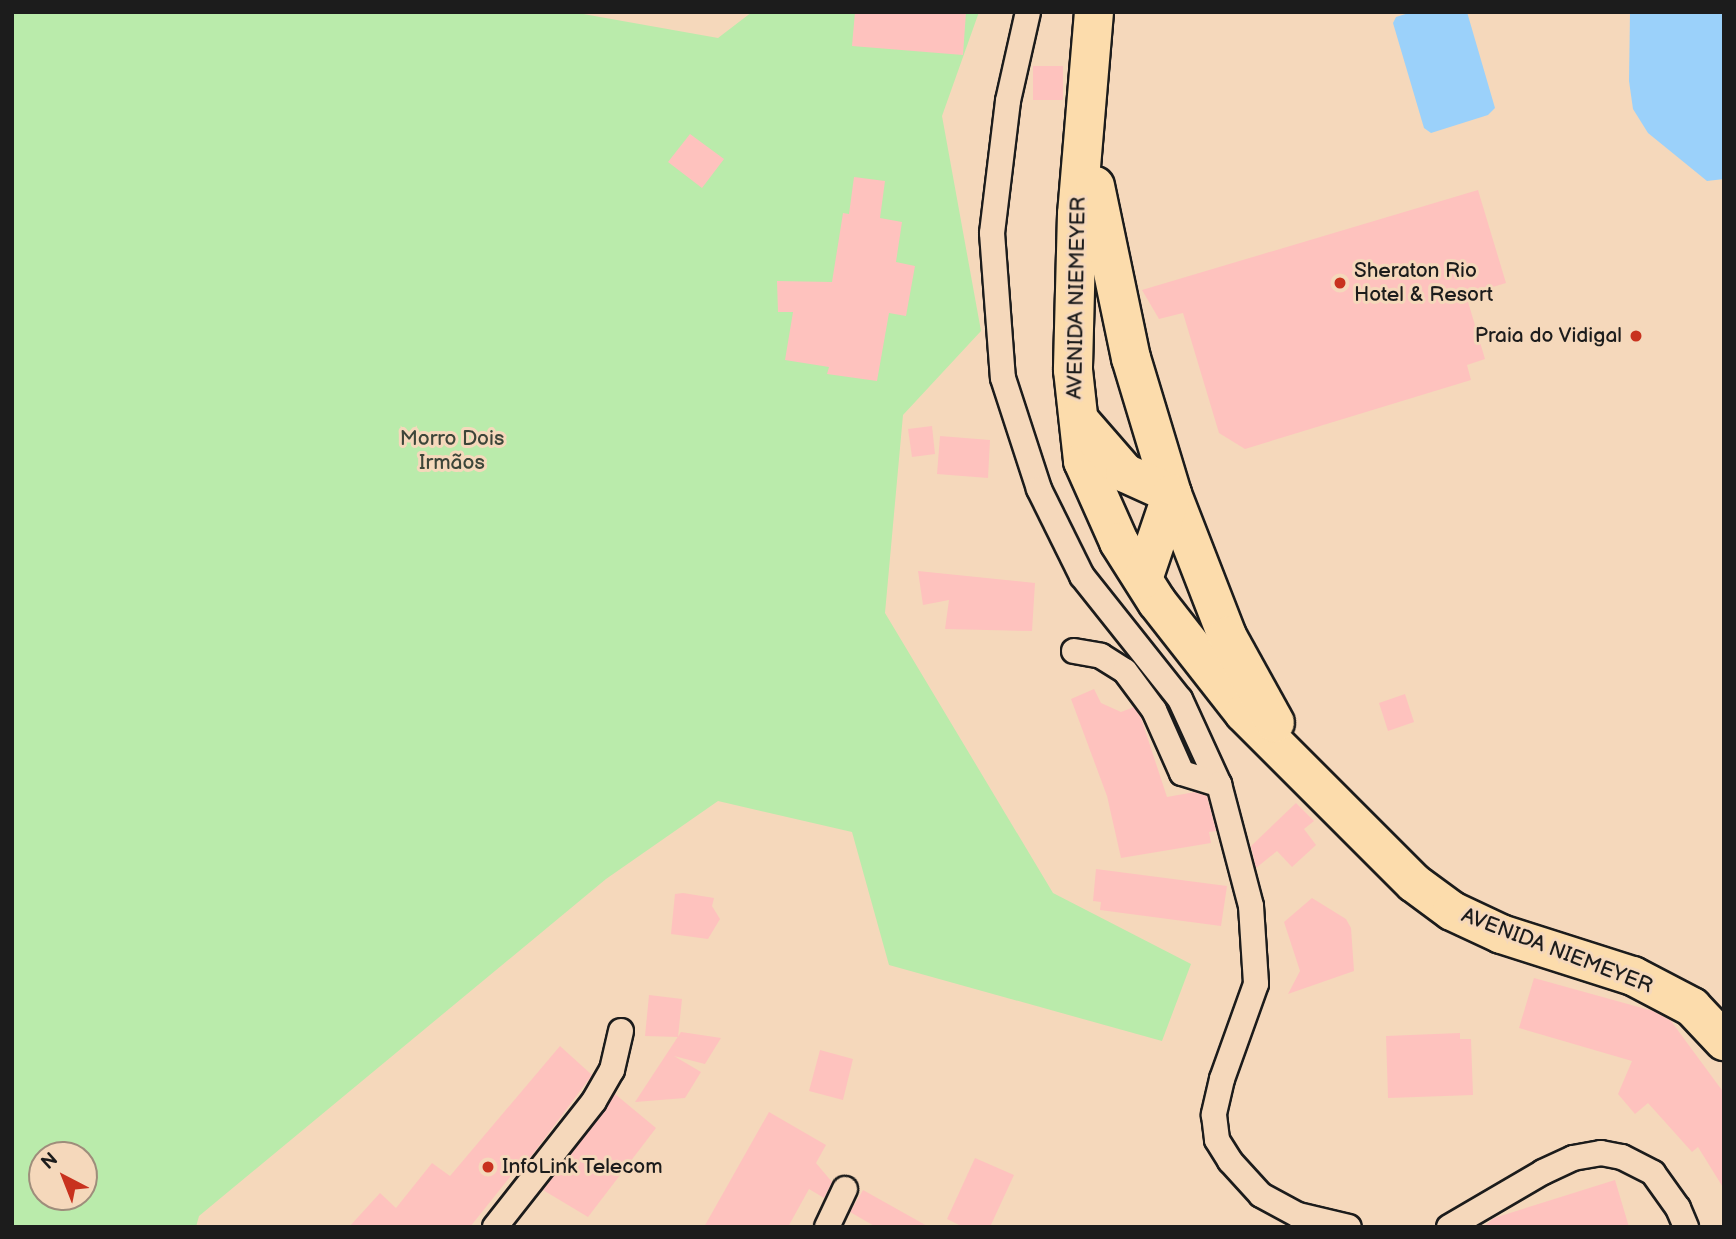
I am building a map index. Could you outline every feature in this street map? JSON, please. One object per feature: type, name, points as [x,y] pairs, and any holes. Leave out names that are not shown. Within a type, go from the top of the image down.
[{"type":"main road","name":"AVENIDA NIEMEYER","points":[[1094,12],[1073,323],[1075,415],[1083,461],[1097,499],[1143,579],[1244,713],[1414,883],[1452,911],[1560,955],[1633,976],[1692,1007],[1724,1041]]},
{"type":"main road","name":"AVENIDA NIEMEYER","points":[[1085,129],[1131,358],[1172,494],[1227,636],[1301,771]]},
{"type":"main road","points":[[1075,415],[1125,473],[1172,494],[1143,579]]},
{"type":"street","points":[[1028,12],[1008,101],[992,233],[1003,378],[1039,489],[1082,576],[1181,699],[1219,784],[1251,906],[1256,984],[1222,1079],[1214,1115],[1217,1140],[1261,1195],[1298,1215],[1349,1227]]},
{"type":"street","points":[[1074,651],[1101,656],[1125,671],[1154,710],[1182,774],[1219,784]]},
{"type":"street","points":[[495,1227],[594,1101],[612,1070],[621,1031]]},
{"type":"street","points":[[1449,1227],[1543,1172],[1573,1158],[1601,1153],[1622,1157],[1653,1173],[1678,1208],[1685,1227]]},
{"type":"street","points":[[827,1227],[845,1189]]},
{"type":"green space","name":"Morro Dois Irmãos","points":[[12,12],[572,12],[718,38],[752,12],[979,12],[942,116],[981,331],[903,415],[885,613],[1053,893],[1191,964],[1162,1041],[889,965],[852,832],[718,801],[606,879],[199,1216],[196,1227],[12,1227]]},
{"type":"water","points":[[1412,12],[1467,12],[1495,108],[1488,115],[1431,133],[1424,128],[1393,23],[1396,17]]},
{"type":"water","points":[[1630,12],[1724,12],[1724,179],[1707,181],[1648,133],[1633,109],[1629,81]]},
{"type":"building","points":[[855,12],[966,12],[963,55],[852,46]]},
{"type":"building","points":[[1033,66],[1063,66],[1063,100],[1033,100]]},
{"type":"building","points":[[690,134],[724,159],[702,188],[668,162]]},
{"type":"building","points":[[854,177],[885,181],[880,218],[902,222],[896,262],[915,266],[906,316],[889,313],[877,381],[827,374],[829,367],[785,360],[793,312],[778,312],[777,281],[832,282],[843,213],[849,214]]},
{"type":"building","points":[[1478,190],[1506,283],[1466,295],[1485,359],[1467,365],[1471,380],[1245,449],[1219,433],[1183,313],[1159,319],[1142,290]]},
{"type":"building","points":[[932,426],[935,454],[912,457],[908,429]]},
{"type":"building","points":[[940,436],[990,440],[988,478],[937,474]]},
{"type":"building","points":[[918,571],[1035,583],[1032,631],[945,629],[949,600],[923,605]]},
{"type":"building","points":[[1094,689],[1101,703],[1121,712],[1134,707],[1141,718],[1167,797],[1195,792],[1207,796],[1216,831],[1209,832],[1211,843],[1121,858],[1107,796],[1071,699]]},
{"type":"building","points":[[1405,694],[1414,722],[1388,731],[1379,703]]},
{"type":"building","points":[[1296,803],[1314,821],[1304,829],[1316,845],[1292,867],[1277,851],[1256,868],[1251,846]]},
{"type":"building","points":[[1096,869],[1227,886],[1221,926],[1100,910],[1101,902],[1093,901]]},
{"type":"building","points":[[675,894],[714,898],[712,906],[720,919],[708,939],[671,934]]},
{"type":"building","points":[[1312,898],[1346,919],[1351,928],[1354,971],[1288,994],[1300,971],[1284,922]]},
{"type":"building","points":[[1534,978],[1653,1011],[1671,1021],[1724,1093],[1724,1189],[1698,1147],[1692,1152],[1648,1103],[1635,1114],[1618,1094],[1632,1061],[1519,1028]]},
{"type":"building","points":[[649,995],[682,999],[678,1037],[645,1036]]},
{"type":"building","points":[[681,1032],[721,1038],[705,1064],[674,1056],[701,1072],[685,1098],[635,1102]]},
{"type":"building","points":[[1460,1033],[1460,1039],[1471,1039],[1473,1095],[1388,1098],[1386,1036]]},
{"type":"building","points":[[560,1046],[592,1075],[518,1174],[514,1172],[470,1227],[349,1227],[380,1193],[396,1208],[432,1163],[450,1176]]},
{"type":"building","points":[[820,1050],[853,1059],[843,1100],[809,1091]]},
{"type":"building","points":[[615,1094],[656,1128],[588,1217],[543,1190]]},
{"type":"building","points":[[769,1112],[826,1145],[816,1163],[832,1182],[824,1198],[809,1189],[788,1227],[704,1227]]},
{"type":"building","points":[[975,1158],[1014,1175],[990,1227],[963,1227],[947,1219]]},
{"type":"building","points":[[1615,1180],[1629,1227],[1483,1227],[1494,1218]]},
{"type":"building","points":[[863,1190],[929,1227],[876,1227],[850,1212]]},
{"type":"place","name":"Sheraton Rio Hotel & Resort","points":[[1340,283]]},
{"type":"place","name":"Praia do Vidigal","points":[[1636,336]]},
{"type":"place","name":"InfoLink Telecom","points":[[488,1167]]}]
